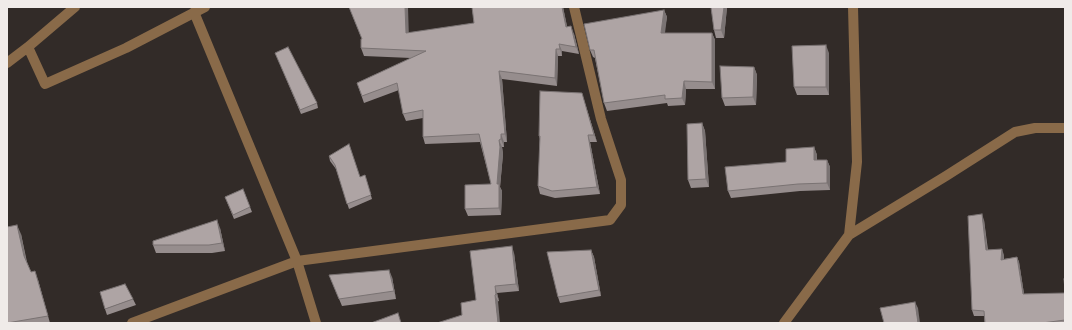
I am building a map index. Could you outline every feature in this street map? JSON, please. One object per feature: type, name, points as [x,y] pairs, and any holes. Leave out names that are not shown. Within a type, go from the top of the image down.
[{"type":"street","points":[[7,63],[75,7]]},
{"type":"street","points":[[28,47],[45,84],[126,48],[205,7]]},
{"type":"street","points":[[132,323],[297,261],[610,220],[621,205],[621,180],[601,119],[574,7]]},
{"type":"street","points":[[849,235],[857,162],[853,7]]},
{"type":"street","points":[[194,12],[297,261],[316,323]]},
{"type":"street","points":[[784,323],[849,235],[1015,132],[1035,128],[1065,128]]},
{"type":"building","points":[[349,7],[405,7],[406,33],[474,23],[472,7],[562,7],[566,27],[571,26],[576,47],[559,44],[560,49],[556,49],[555,78],[499,71],[505,134],[501,134],[501,139],[499,140],[500,147],[497,184],[499,184],[499,208],[465,209],[465,185],[491,184],[479,134],[423,137],[423,110],[403,114],[397,83],[362,96],[357,83],[426,51],[361,48],[362,39]]},
{"type":"building","points":[[711,7],[724,7],[721,30],[714,30]]},
{"type":"building","points":[[664,10],[661,33],[712,33],[712,82],[684,81],[682,98],[665,99],[665,95],[604,103],[594,50],[590,50],[584,24]]},
{"type":"building","points":[[826,45],[826,87],[794,87],[792,46]]},
{"type":"building","points":[[288,47],[317,103],[300,110],[275,53]]},
{"type":"building","points":[[720,66],[754,67],[753,97],[722,98]]},
{"type":"building","points":[[540,91],[582,93],[594,135],[588,135],[597,187],[552,191],[538,186]]},
{"type":"building","points":[[702,123],[706,179],[688,180],[687,124]]},
{"type":"building","points":[[349,144],[360,177],[365,175],[371,195],[347,204],[335,165],[329,156]]},
{"type":"building","points":[[814,147],[814,160],[827,160],[827,183],[798,184],[728,191],[725,167],[786,162],[786,149]]},
{"type":"building","points":[[243,189],[250,207],[233,215],[225,197]]},
{"type":"building","points":[[982,214],[986,250],[1002,249],[1001,260],[1017,257],[1023,294],[1065,293],[1065,320],[1042,323],[985,323],[984,311],[972,310],[968,216]]},
{"type":"building","points":[[217,220],[222,243],[209,245],[153,245],[153,241]]},
{"type":"building","points":[[17,225],[24,256],[31,272],[35,271],[48,316],[7,323],[7,227]]},
{"type":"building","points":[[512,246],[516,284],[495,286],[498,323],[437,323],[462,315],[461,303],[476,300],[470,251]]},
{"type":"building","points":[[591,250],[599,290],[558,297],[547,252]]},
{"type":"building","points":[[389,270],[394,291],[339,299],[329,275]]},
{"type":"building","points":[[125,284],[133,299],[105,309],[100,292]]},
{"type":"building","points":[[915,302],[918,323],[884,323],[880,308]]},
{"type":"building","points":[[398,313],[401,323],[371,323]]}]
